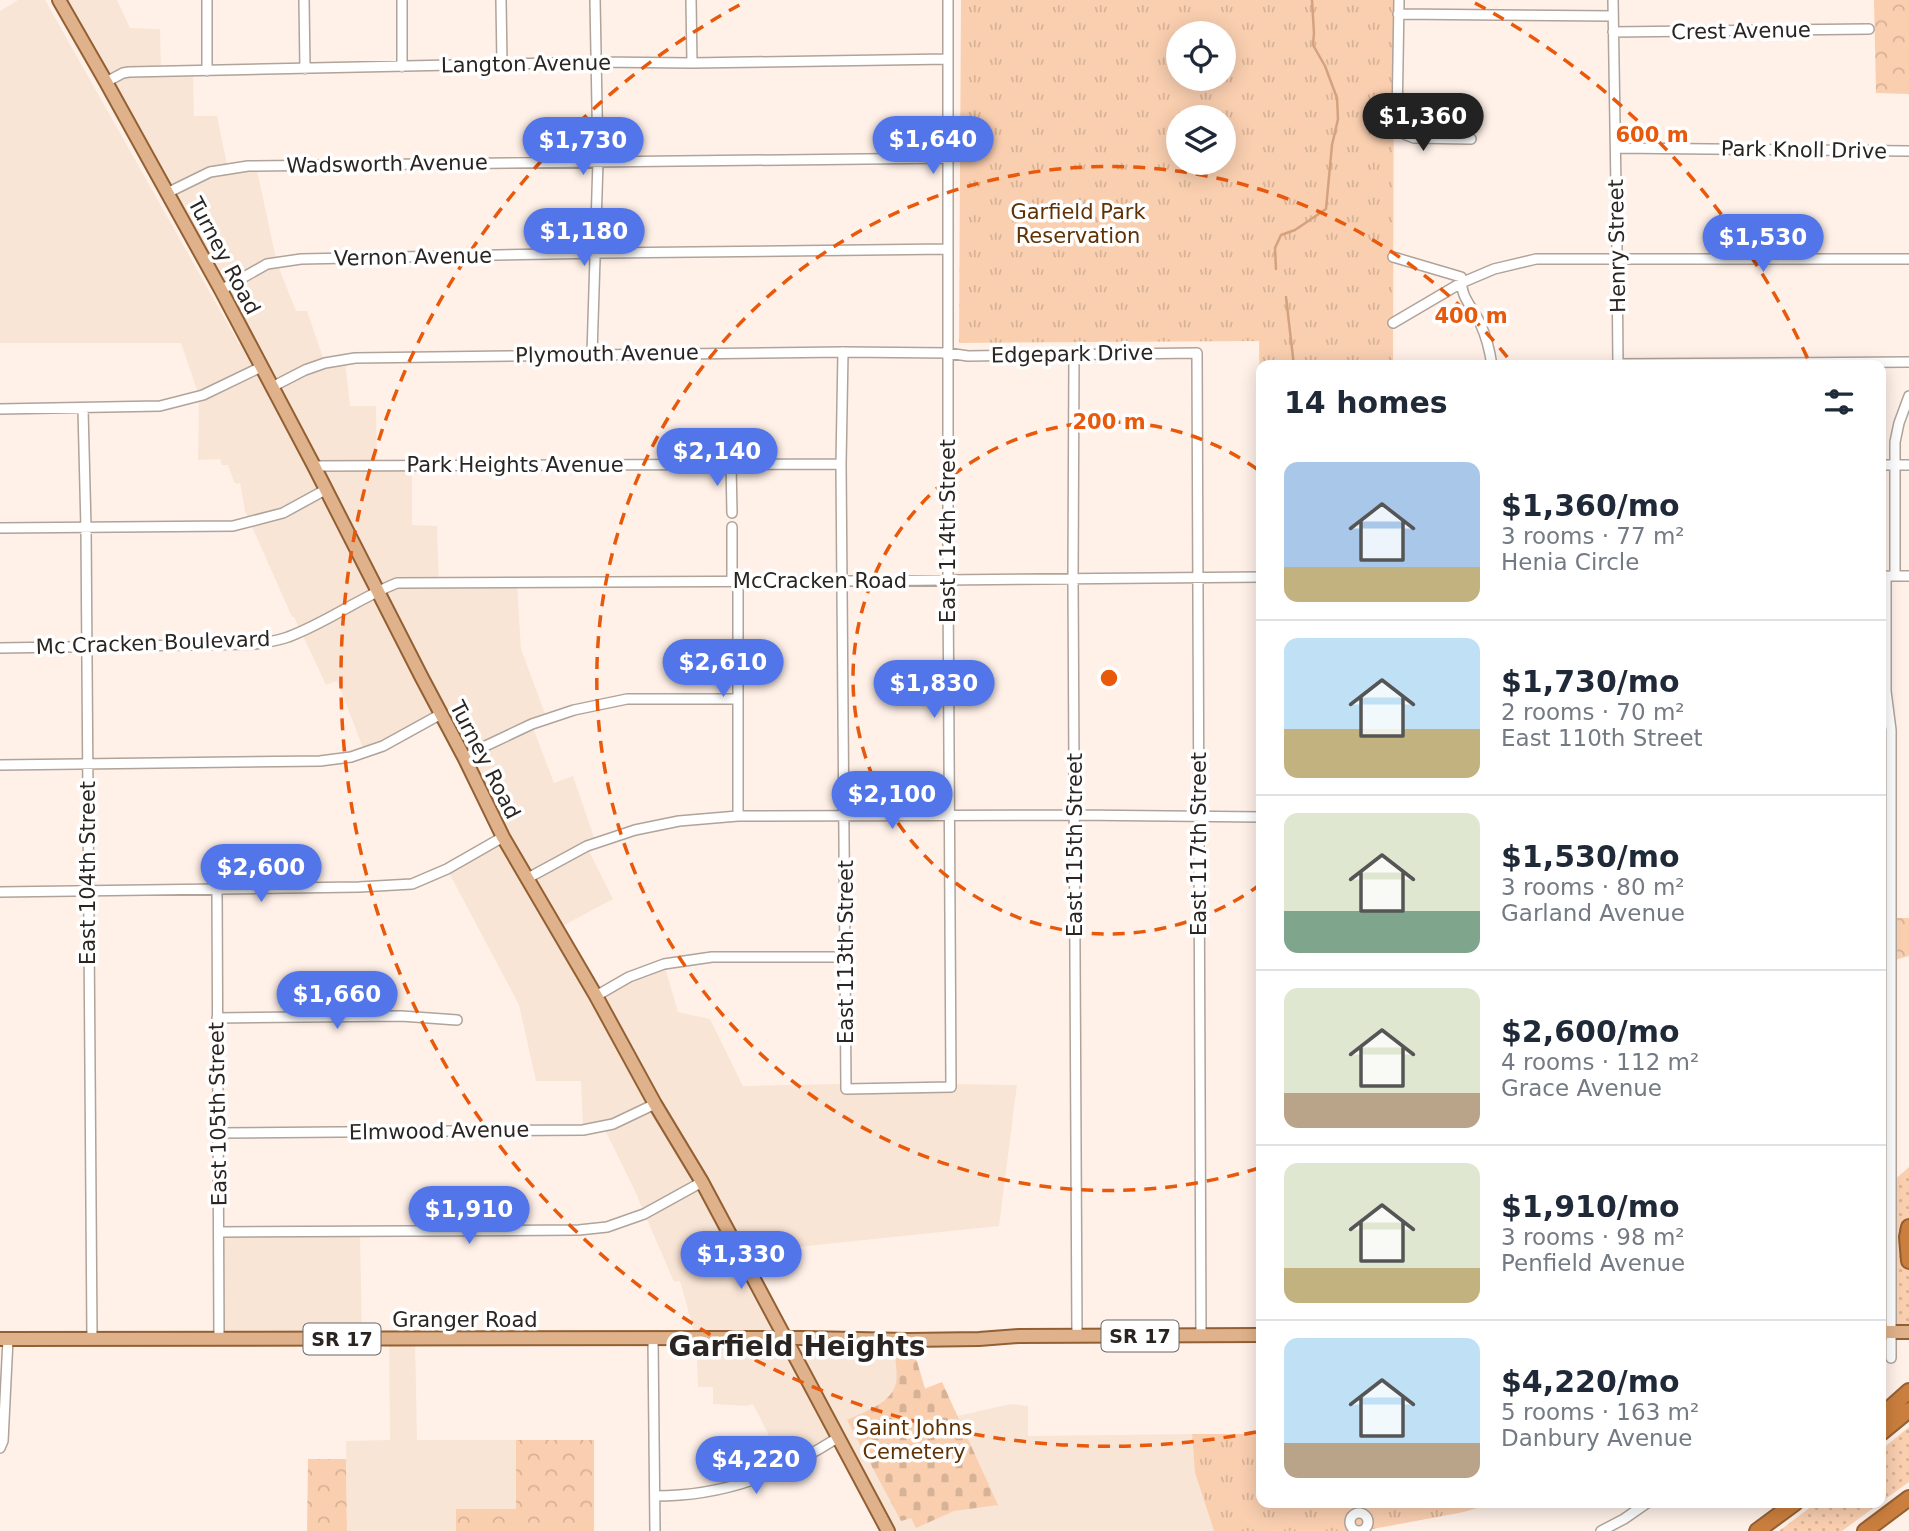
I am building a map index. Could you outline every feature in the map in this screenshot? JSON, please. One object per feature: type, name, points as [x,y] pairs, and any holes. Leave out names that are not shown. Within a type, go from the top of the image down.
[{"type":"highway","points":[[1909,1227],[1909,1261]]},
{"type":"highway","points":[[1886,1412],[1909,1391]]},
{"type":"highway","points":[[1886,1429],[1909,1410]]},
{"type":"highway","points":[[1865,1531],[1909,1498]]},
{"type":"highway","points":[[1756,1531],[1779,1508]]},
{"type":"highway","points":[[1756,1531],[1788,1508]]},
{"type":"main road","name":"Turney Road","points":[[61,1],[221,290],[379,590],[503,837],[702,1182],[888,1531]]},
{"type":"main road","points":[[1886,1332],[1909,1332]]},
{"type":"main road","name":"Granger Road","points":[[4,1339],[979,1339],[1019,1336],[1256,1335]]},
{"type":"street","points":[[207,0],[207,71]]},
{"type":"street","points":[[304,0],[305,69]]},
{"type":"street","points":[[402,0],[402,67]]},
{"type":"street","points":[[501,0],[502,64]]},
{"type":"street","points":[[592,354],[598,161],[595,0]]},
{"type":"street","points":[[691,0],[692,63]]},
{"type":"street","name":"East 114th Street","points":[[846,1089],[951,1087],[947,579],[948,0]]},
{"type":"street","points":[[1399,0],[1398,122],[1404,134],[1414,138],[1471,139]]},
{"type":"street","name":"Henry Street","points":[[1613,0],[1618,360]]},
{"type":"street","points":[[1398,14],[1613,16]]},
{"type":"street","name":"Crest Avenue","points":[[1613,32],[1869,29]]},
{"type":"street","name":"Langton Avenue","points":[[106,82],[129,72],[596,62],[947,59]]},
{"type":"street","name":"Park Knoll Drive","points":[[1616,148],[1909,151]]},
{"type":"street","name":"Wadsworth Avenue","points":[[167,193],[209,172],[248,166],[948,158]]},
{"type":"street","name":"Vernon Avenue","points":[[221,290],[267,264],[301,259],[947,250]]},
{"type":"street","points":[[1393,257],[1461,277],[1461,291],[1479,321],[1491,360]]},
{"type":"street","points":[[1393,323],[1461,283],[1494,268],[1536,259],[1909,259]]},
{"type":"street","name":"East 113th Street","points":[[843,352],[841,464],[846,1089]]},
{"type":"street","name":"Plymouth Avenue","points":[[272,387],[305,370],[355,358],[948,353]]},
{"type":"street","name":"Edgepark Drive","points":[[948,353],[968,356],[1197,353]]},
{"type":"street","name":"East 117th Street","points":[[1197,353],[1201,1336]]},
{"type":"street","name":"East 115th Street","points":[[1074,354],[1077,1336]]},
{"type":"street","points":[[1886,362],[1909,362]]},
{"type":"street","points":[[0,409],[151,407],[177,403],[203,395],[261,367]]},
{"type":"street","points":[[1891,1358],[1886,1332],[1891,730],[1886,691],[1887,576],[1896,465],[1895,442],[1909,396]]},
{"type":"street","name":"East 104th Street","points":[[83,409],[92,1338]]},
{"type":"street","points":[[732,464],[732,513]]},
{"type":"street","name":"Park Heights Avenue","points":[[314,466],[841,464]]},
{"type":"street","points":[[1886,465],[1909,465]]},
{"type":"street","points":[[0,528],[233,526],[283,513],[326,490]]},
{"type":"street","points":[[732,527],[738,699],[738,816]]},
{"type":"street","points":[[1887,576],[1909,576]]},
{"type":"street","name":"McCracken Road","points":[[379,590],[397,583],[1256,577]]},
{"type":"street","name":"Mc Cracken Boulevard","points":[[0,648],[256,644],[285,638],[311,627],[379,590]]},
{"type":"street","points":[[465,759],[477,750],[532,724],[574,710],[627,699],[738,699]]},
{"type":"street","points":[[0,765],[320,761],[351,757],[383,746],[441,714]]},
{"type":"street","points":[[528,878],[587,846],[635,830],[679,821],[738,816],[1256,817]]},
{"type":"street","points":[[0,892],[412,884],[447,869],[503,837]]},
{"type":"street","name":"East 105th Street","points":[[217,889],[219,1338]]},
{"type":"street","points":[[596,996],[629,977],[664,964],[712,957],[846,957]]},
{"type":"street","points":[[217,1018],[401,1016],[457,1020]]},
{"type":"street","name":"Elmwood Avenue","points":[[219,1133],[583,1129],[613,1124],[655,1104]]},
{"type":"street","points":[[219,1232],[579,1230],[607,1227],[644,1214],[702,1182]]},
{"type":"street","points":[[0,1448],[3,1441],[4,1339]]},
{"type":"street","points":[[653,1339],[655,1531]]},
{"type":"street","points":[[655,1496],[716,1491],[754,1481],[800,1461],[839,1437]]},
{"type":"street","points":[[1601,1531],[1640,1508]]},
{"type":"shaded area","points":[[18,0],[45,0],[239,344],[248,344],[59,0],[117,0],[130,28],[160,29],[161,71],[193,71],[194,116],[217,116],[228,169],[256,166],[277,263],[296,311],[307,311],[325,363],[345,360],[350,406],[376,406],[377,465],[412,465],[412,525],[437,526],[439,583],[517,582],[521,649],[547,719],[532,725],[554,783],[573,776],[596,843],[587,847],[613,899],[557,929],[596,995],[664,964],[678,1012],[710,1019],[743,1086],[887,1083],[1017,1085],[999,1226],[740,1253],[784,1338],[908,1340],[925,1388],[942,1382],[957,1416],[1011,1404],[1028,1406],[1028,1436],[1192,1434],[1195,1473],[1214,1531],[888,1531],[839,1438],[785,1468],[753,1404],[713,1404],[713,1387],[698,1387],[696,1339],[680,1281],[674,1282],[634,1189],[603,1126],[583,1130],[581,1081],[536,1081],[519,1005],[447,869],[502,837],[441,715],[365,753],[337,681],[326,685],[292,617],[245,511],[240,483],[234,482],[228,465],[222,465],[220,459],[198,460],[199,396],[181,343],[0,343],[0,11]]},
{"type":"shaded area","points":[[360,1231],[362,1339],[219,1338],[219,1232]]},
{"type":"shaded area","points":[[389,1339],[415,1339],[417,1440],[516,1440],[516,1509],[456,1509],[456,1531],[347,1531],[346,1441],[390,1440]]},
{"type":"green space","name":"Garfield Park Reservation","points":[[961,0],[1394,0],[1393,360],[1259,360],[1259,341],[959,343]]},
{"type":"green space","points":[[1874,0],[1909,0],[1909,94],[1876,93]]},
{"type":"green space","points":[[1891,918],[1909,918],[1909,956],[1891,961]]},
{"type":"green space","points":[[1909,1167],[1909,1332],[1891,1332],[1891,1183]]},
{"type":"green space","name":"Saint Johns Cemetery","points":[[894,1348],[913,1348],[925,1389],[942,1382],[998,1505],[954,1511],[916,1528],[911,1518],[901,1521],[847,1420],[876,1406],[893,1390],[897,1374]]},
{"type":"green space","points":[[1909,1427],[1909,1482],[1886,1498],[1886,1446]]},
{"type":"green space","points":[[1192,1434],[1256,1434],[1256,1508],[1477,1508],[1362,1531],[1214,1531],[1195,1473]]},
{"type":"green space","points":[[516,1440],[594,1440],[594,1531],[456,1531],[456,1509],[516,1509]]},
{"type":"green space","points":[[308,1459],[346,1459],[347,1531],[307,1531]]},
{"type":"green space","points":[[1809,1508],[1873,1508],[1842,1531],[1779,1531]]},
{"type":"waterway","points":[[1276,269],[1275,248],[1281,235],[1295,230],[1326,209],[1332,145],[1338,119],[1337,98],[1325,66],[1313,45],[1312,0]]},
{"type":"waterway","points":[[1286,297],[1293,360]]},
{"type":"district","name":"Garfield Heights","points":[[797,1346]]}]
